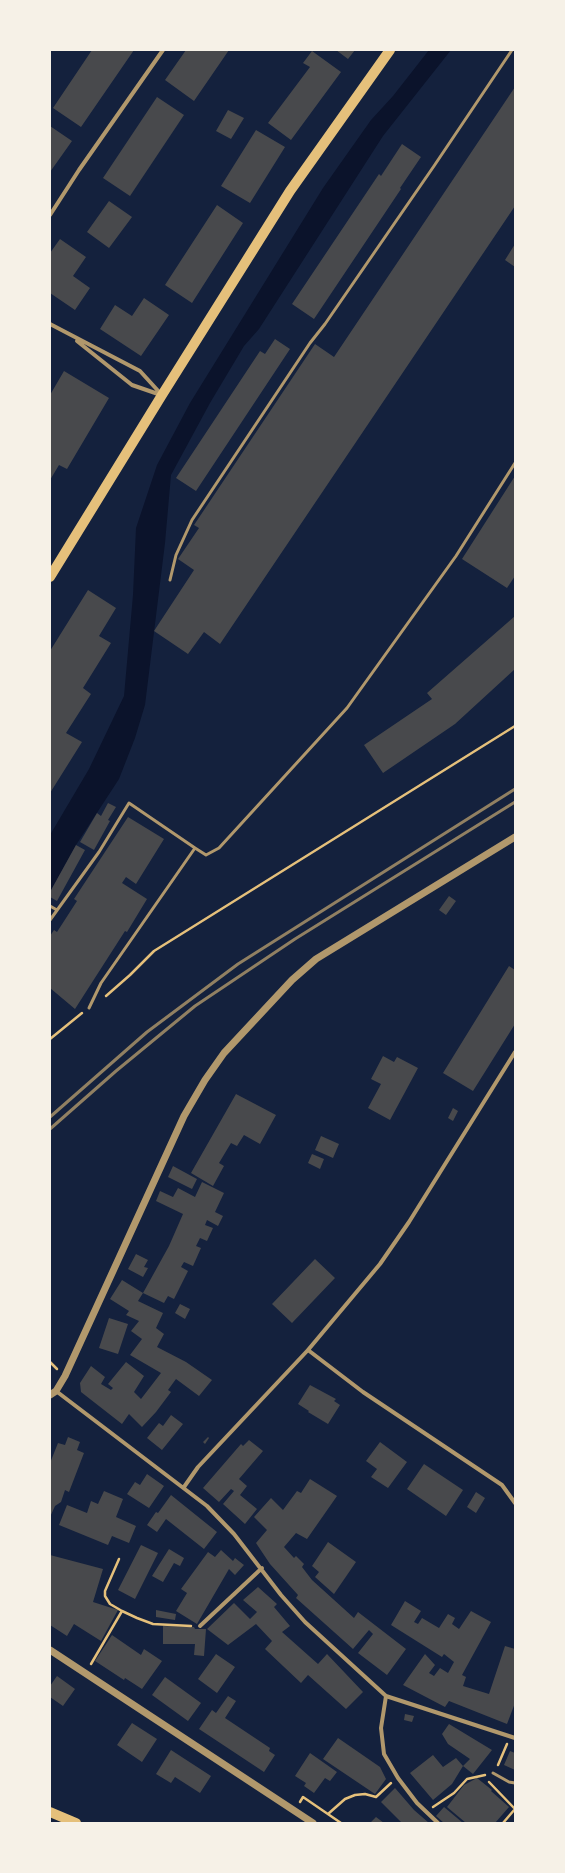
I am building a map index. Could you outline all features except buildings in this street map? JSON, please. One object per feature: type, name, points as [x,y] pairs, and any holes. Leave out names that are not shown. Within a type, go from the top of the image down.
[{"type":"main road","points":[[50,577],[290,191],[390,50]]},
{"type":"main road","points":[[50,1812],[76,1823]]},
{"type":"street","points":[[50,215],[79,170],[163,50]]},
{"type":"street","points":[[50,324],[140,371],[162,395]]},
{"type":"street","points":[[69,335],[132,385],[162,395]]},
{"type":"street","points":[[515,837],[316,959],[292,980],[224,1052],[205,1080],[184,1116],[64,1376],[53,1393],[184,1487],[207,1506],[234,1534],[304,1622],[386,1696],[515,1738]]},
{"type":"street","points":[[184,1487],[198,1467],[308,1350],[380,1264],[515,1052]]},
{"type":"street","points":[[308,1350],[363,1392],[502,1485],[515,1503]]},
{"type":"street","points":[[200,1626],[262,1568]]},
{"type":"street","points":[[50,1650],[313,1823]]},
{"type":"street","points":[[386,1696],[381,1728],[384,1754],[398,1778],[427,1813],[438,1823]]},
{"type":"lane","points":[[170,580],[176,554],[192,520],[310,342],[325,324],[512,50]]},
{"type":"lane","points":[[50,920],[98,852],[129,804],[206,855],[219,848],[347,708],[456,556],[515,463]]},
{"type":"lane","points":[[89,1008],[101,983],[195,848]]},
{"type":"lane","points":[[50,906],[57,910]]},
{"type":"lane","points":[[494,1773],[515,1783]]},
{"type":"path","points":[[50,1039],[72,1019],[115,988],[154,950],[515,726]]},
{"type":"path","points":[[119,1559],[105,1591],[105,1596],[110,1604],[137,1618],[153,1624],[200,1626]]},
{"type":"path","points":[[85,1673],[122,1610]]},
{"type":"path","points":[[427,1813],[436,1804],[454,1793],[467,1779],[494,1773]]},
{"type":"path","points":[[328,1814],[344,1799],[365,1794],[376,1797],[398,1778]]},
{"type":"path","points":[[493,1787],[515,1809],[503,1823]]},
{"type":"path","points":[[303,1797],[341,1823]]},
{"type":"water","points":[[429,50],[451,50],[383,136],[259,329],[244,346],[210,403],[171,475],[165,543],[145,705],[135,738],[119,779],[76,845],[50,892],[50,835],[89,769],[124,696],[133,595],[136,528],[157,465],[190,403],[323,188],[371,120],[393,96]]},
{"type":"railway","points":[[50,1117],[147,1032],[238,964],[515,789]]},
{"type":"railway","points":[[50,1129],[116,1071],[195,1006],[295,939],[515,802]]}]
